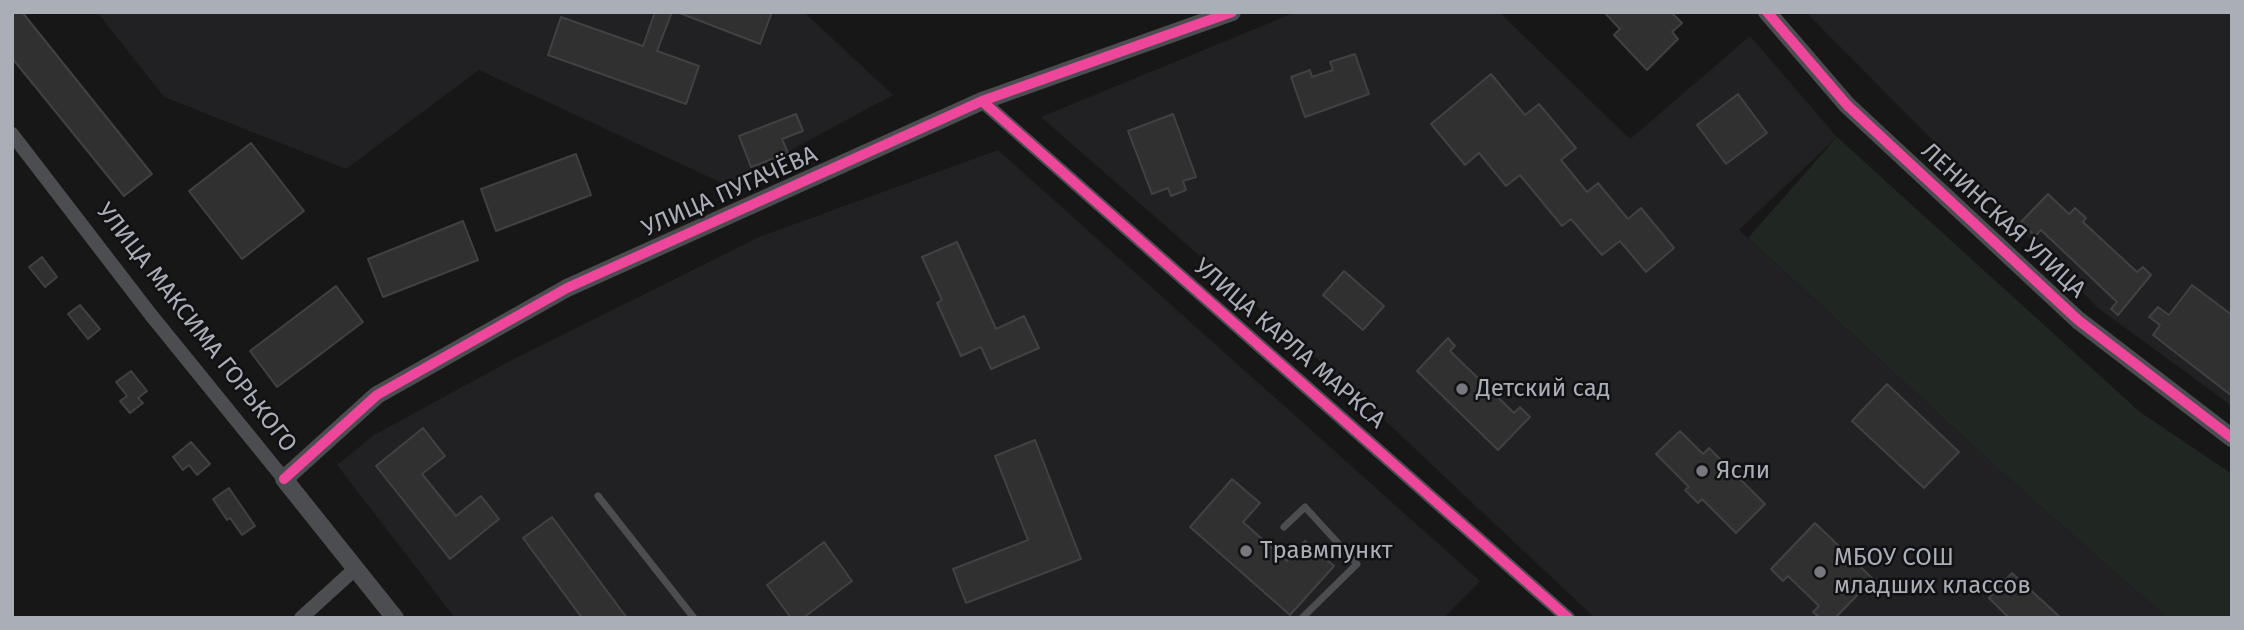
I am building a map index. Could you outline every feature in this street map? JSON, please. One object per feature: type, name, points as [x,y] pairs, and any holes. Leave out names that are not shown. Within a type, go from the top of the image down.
[{"type":"street","name":"УЛИЦА ПУГАЧЁВА","points":[[284,479],[377,395],[567,288],[982,101],[1232,12]]},
{"type":"street","name":"ЛЕНИНСКАЯ УЛИЦА","points":[[1767,12],[1847,105],[2078,320],[2232,438]]},
{"type":"street","name":"УЛИЦА КАРЛА МАРКСА","points":[[982,101],[1568,618]]},
{"type":"street","name":"УЛИЦА МАКСИМА ГОРЬКОГО","points":[[12,134],[151,315],[395,618]]},
{"type":"street","points":[[301,618],[356,568]]},
{"type":"lane","points":[[598,496],[694,618]]},
{"type":"lane","points":[[1284,527],[1305,507],[1357,564],[1302,618]]},
{"type":"shaded area","points":[[97,12],[804,12],[893,95],[726,185],[479,70],[346,169],[164,97]]},
{"type":"shaded area","points":[[1296,12],[1499,12],[1630,139],[1750,36],[1837,137],[1739,230],[2005,475],[2167,618],[1595,618],[1347,385],[1041,117]]},
{"type":"shaded area","points":[[1806,12],[2232,12],[2232,406],[2098,308]]},
{"type":"shaded area","points":[[1837,137],[2140,412],[2232,474],[2232,618],[2167,618],[2005,475],[1748,238]]},
{"type":"shaded area","points":[[998,150],[1480,581],[1444,618],[455,618],[337,465],[374,435],[508,362],[759,237]]},
{"type":"building","points":[[12,12],[22,12],[152,174],[124,196],[12,58]]},
{"type":"building","points":[[655,12],[672,12],[657,51],[699,66],[686,104],[548,55],[561,17],[643,46]]},
{"type":"building","points":[[677,12],[772,12],[760,44]]},
{"type":"building","points":[[1604,12],[1671,12],[1682,23],[1672,32],[1678,39],[1647,70],[1614,35],[1620,29]]},
{"type":"building","points":[[1355,54],[1369,94],[1305,117],[1291,77],[1310,70],[1312,77],[1333,70],[1330,62]]},
{"type":"building","points":[[1491,74],[1525,115],[1539,104],[1576,148],[1561,160],[1587,192],[1598,183],[1628,219],[1641,208],[1674,248],[1646,272],[1620,241],[1602,255],[1571,219],[1562,226],[1520,175],[1506,186],[1479,153],[1465,165],[1431,124]]},
{"type":"building","points":[[1738,94],[1767,133],[1726,164],[1697,125]]},
{"type":"building","points":[[796,114],[803,131],[782,139],[788,153],[751,167],[739,136]]},
{"type":"building","points":[[1173,114],[1196,177],[1183,181],[1186,190],[1171,196],[1168,188],[1152,194],[1128,131]]},
{"type":"building","points":[[251,143],[304,211],[242,259],[189,191]]},
{"type":"building","points":[[576,154],[591,195],[496,231],[481,189]]},
{"type":"building","points":[[2048,194],[2069,214],[2075,208],[2086,218],[2083,222],[2137,272],[2143,267],[2151,275],[2118,315],[2111,309],[2117,302],[2041,230],[2035,236],[2021,222]]},
{"type":"building","points":[[463,221],[478,260],[383,297],[368,259]]},
{"type":"building","points":[[957,242],[996,329],[1024,316],[1039,348],[991,369],[981,347],[961,356],[937,303],[942,300],[922,257]]},
{"type":"building","points":[[42,257],[57,277],[45,287],[29,267]]},
{"type":"building","points":[[1344,271],[1384,306],[1363,330],[1323,295]]},
{"type":"building","points":[[2192,285],[2232,315],[2232,396],[2153,335],[2160,325],[2149,317],[2158,307],[2169,315]]},
{"type":"building","points":[[336,286],[363,322],[277,387],[250,351]]},
{"type":"building","points":[[80,305],[100,329],[88,339],[68,314]]},
{"type":"building","name":"Детский сад","points":[[1448,338],[1455,346],[1450,351],[1514,413],[1520,407],[1530,417],[1498,450],[1417,371]]},
{"type":"building","points":[[131,371],[147,391],[138,398],[143,403],[130,413],[120,401],[127,396],[116,382]]},
{"type":"building","points":[[1887,384],[1959,452],[1924,488],[1852,421]]},
{"type":"building","points":[[423,428],[445,456],[422,474],[456,516],[481,496],[499,519],[450,559],[376,466]]},
{"type":"building","name":"Ясли","points":[[1680,431],[1703,454],[1709,448],[1765,504],[1736,533],[1702,499],[1698,503],[1685,490],[1689,487],[1656,454]]},
{"type":"building","points":[[1035,440],[1081,559],[966,603],[953,569],[1028,540],[995,456]]},
{"type":"building","points":[[191,442],[210,464],[197,475],[189,465],[183,470],[173,457]]},
{"type":"building","name":"Травмпункт","points":[[1232,479],[1260,503],[1243,522],[1287,561],[1305,541],[1334,566],[1290,615],[1190,527]]},
{"type":"building","points":[[229,488],[255,526],[242,535],[230,518],[227,520],[213,499]]},
{"type":"building","points":[[552,517],[627,618],[582,618],[523,538]]},
{"type":"building","name":"МБОУ СОШ младших классов","points":[[1815,523],[1873,579],[1835,618],[1820,618],[1813,612],[1819,606],[1788,576],[1783,581],[1771,569]]},
{"type":"building","points":[[824,542],[852,581],[803,618],[791,618],[767,585]]},
{"type":"building","points":[[2012,573],[2061,618],[2009,618],[1989,598]]},
{"type":"cycle path","points":[[284,479],[377,395],[567,288],[982,101],[1232,12]]},
{"type":"cycle path","points":[[1767,12],[1847,105],[2078,320],[2232,438]]},
{"type":"cycle path","points":[[982,101],[1568,618]]},
{"type":"place","name":"Детский сад","points":[[1462,389]]},
{"type":"place","name":"Ясли","points":[[1702,471]]},
{"type":"place","name":"Травмпункт","points":[[1246,551]]},
{"type":"place","name":"МБОУ СОШ младших классов","points":[[1820,572]]}]
